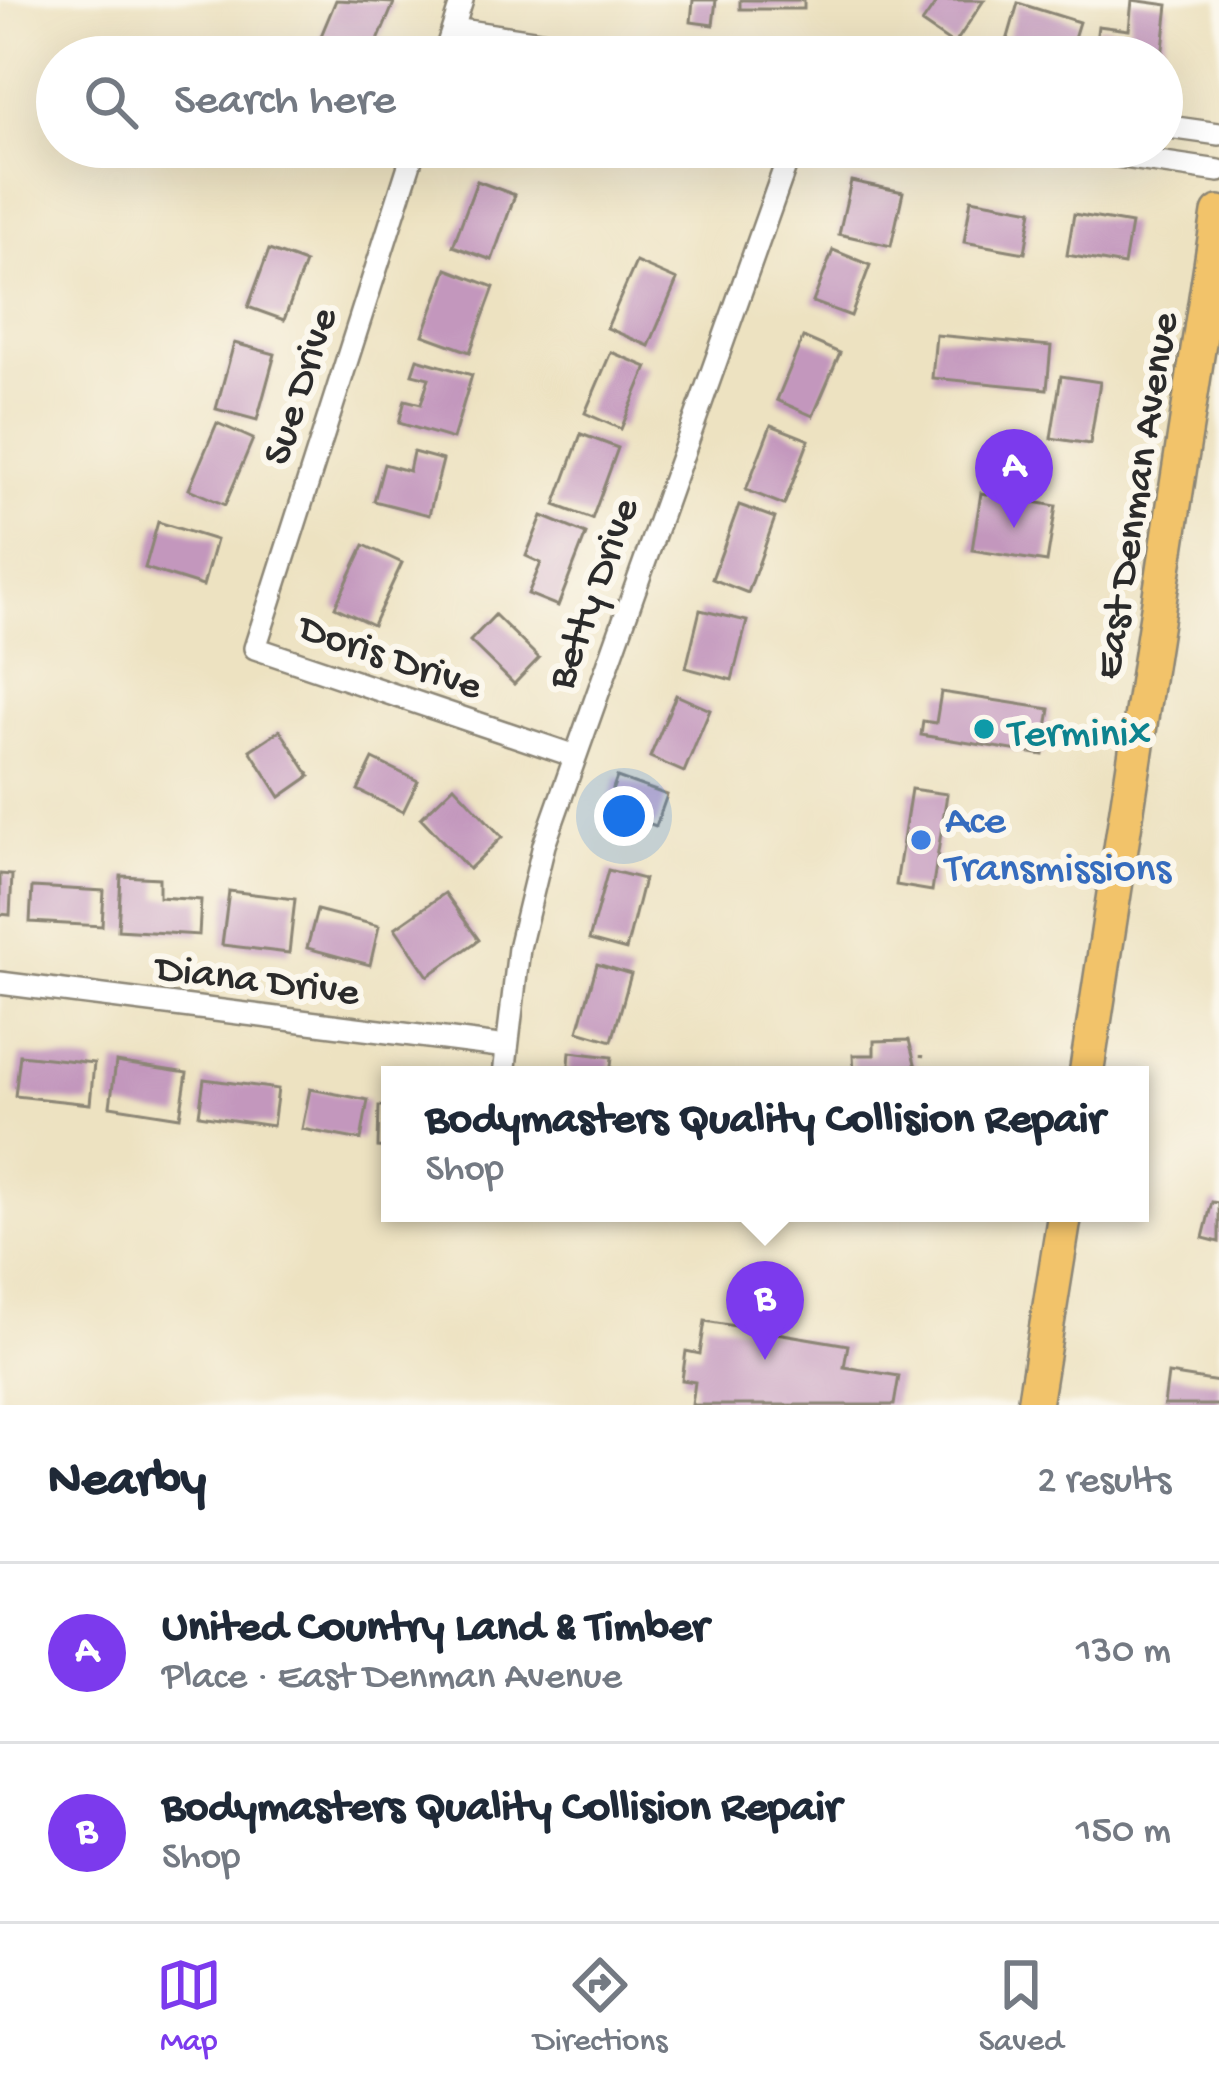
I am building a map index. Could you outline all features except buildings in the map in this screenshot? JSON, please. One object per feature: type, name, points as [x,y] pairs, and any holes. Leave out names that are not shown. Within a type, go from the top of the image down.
[{"type":"main road","name":"East Denman Avenue","points":[[1088,1066],[1211,334],[1219,213]]},
{"type":"main road","points":[[1034,1405],[1064,1222]]},
{"type":"street","points":[[452,36],[462,0]]},
{"type":"street","points":[[454,29],[500,36]]},
{"type":"street","points":[[1183,129],[1219,134]]},
{"type":"street","points":[[1183,166],[1219,171]]},
{"type":"street","name":"Sue Drive","points":[[255,648],[408,168]]},
{"type":"street","name":"Betty Drive","points":[[505,1066],[519,948],[572,754],[784,168]]},
{"type":"street","name":"Doris Drive","points":[[255,648],[572,754]]},
{"type":"street","name":"Diana Drive","points":[[0,983],[507,1047]]},
{"type":"path","points":[[921,1066],[922,1055]]},
{"type":"place","name":"United Country Land & Timber","points":[[1014,528]]},
{"type":"place","name":"Terminix","points":[[984,729]]},
{"type":"place","name":"Ace Transmissions","points":[[921,840]]},
{"type":"place","name":"Bodymasters Quality Collision Repair","points":[[765,1360]]}]
